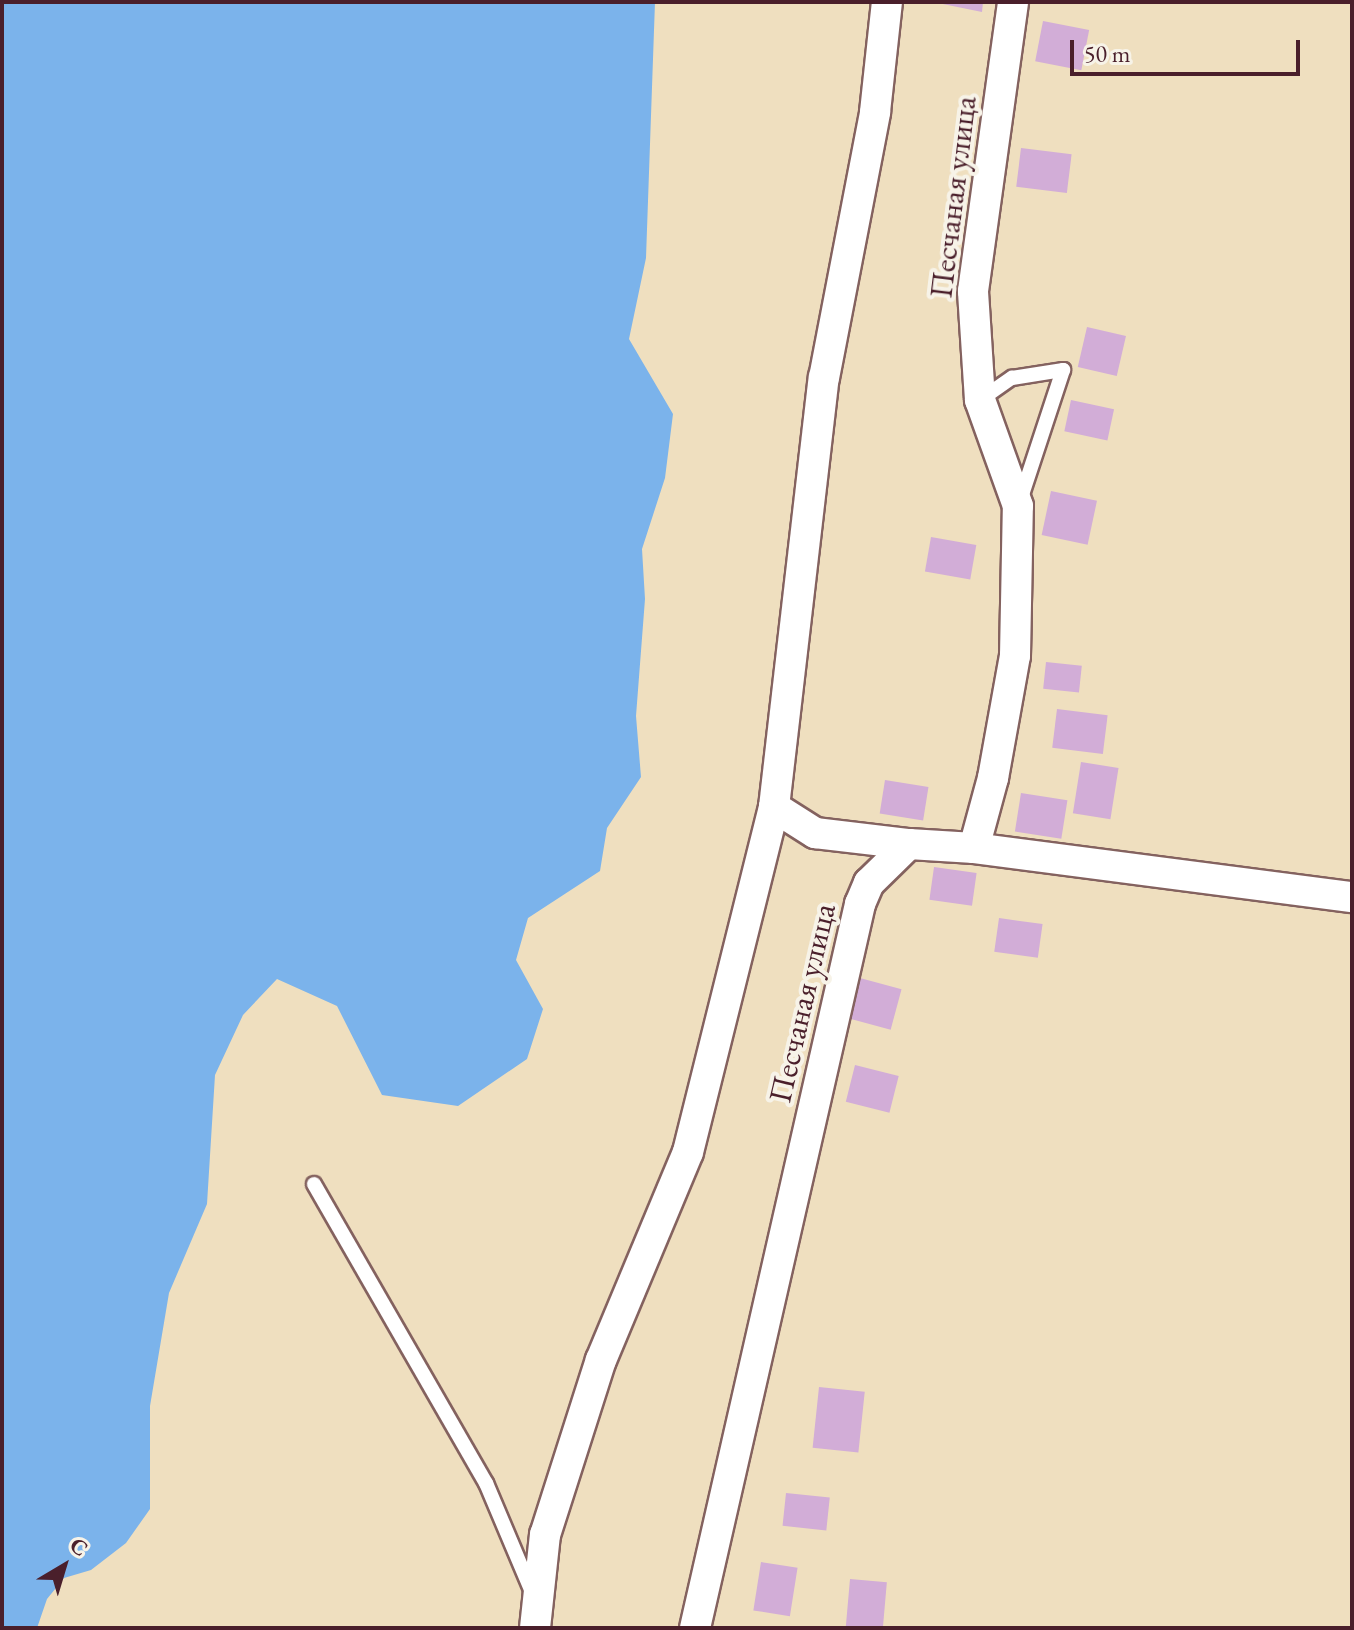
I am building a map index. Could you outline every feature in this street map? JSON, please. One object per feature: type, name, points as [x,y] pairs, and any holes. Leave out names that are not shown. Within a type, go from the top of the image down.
[{"type":"street","points":[[536,1617],[545,1535],[601,1360],[688,1152],[774,807],[824,378],[875,112],[887,2]]},
{"type":"street","name":"Песчаная улица","points":[[974,848],[993,778],[1015,656],[1018,506],[980,400],[973,291],[1013,2]]},
{"type":"street","points":[[774,807],[815,833],[974,848],[1352,897]]},
{"type":"street","name":"Песчаная улица","points":[[695,1628],[860,904],[869,883],[909,844]]},
{"type":"lane","points":[[980,400],[1012,378],[1063,370],[1018,506]]},
{"type":"lane","points":[[314,1184],[486,1483],[536,1617]]},
{"type":"water","points":[[2,2],[655,2],[646,258],[629,339],[673,414],[665,478],[642,549],[645,599],[636,716],[641,777],[607,828],[600,871],[528,918],[516,960],[543,1009],[527,1059],[458,1106],[382,1095],[337,1006],[277,979],[243,1015],[215,1075],[207,1204],[169,1293],[150,1406],[150,1509],[126,1543],[91,1570],[64,1578],[47,1599],[37,1628],[2,1628]]},
{"type":"building","points":[[933,2],[983,2],[982,12]]},
{"type":"building","points":[[1043,21],[1089,30],[1081,70],[1035,61]]},
{"type":"building","points":[[1021,148],[1072,154],[1067,193],[1016,187]]},
{"type":"building","points":[[1087,327],[1126,336],[1117,376],[1078,367]]},
{"type":"building","points":[[1071,400],[1114,409],[1107,440],[1064,431]]},
{"type":"building","points":[[1051,491],[1097,501],[1088,545],[1042,535]]},
{"type":"building","points":[[931,537],[976,545],[970,579],[925,571]]},
{"type":"building","points":[[1046,662],[1082,666],[1079,693],[1043,689]]},
{"type":"building","points":[[1057,709],[1108,715],[1103,754],[1052,748]]},
{"type":"building","points":[[1081,762],[1119,768],[1110,819],[1073,813]]},
{"type":"building","points":[[885,780],[928,787],[923,820],[880,814]]},
{"type":"building","points":[[1021,793],[1067,800],[1061,839],[1015,832]]},
{"type":"building","points":[[934,867],[977,873],[972,906],[929,900]]},
{"type":"building","points":[[999,918],[1043,924],[1038,958],[994,952]]},
{"type":"building","points":[[860,978],[902,989],[891,1030],[849,1019]]},
{"type":"building","points":[[855,1065],[899,1076],[889,1113],[846,1102]]},
{"type":"building","points":[[819,1387],[865,1392],[858,1452],[813,1448]]},
{"type":"building","points":[[786,1493],[830,1498],[826,1530],[783,1526]]},
{"type":"building","points":[[761,1562],[798,1568],[790,1616],[753,1610]]},
{"type":"building","points":[[850,1579],[887,1582],[883,1628],[846,1628]]}]
